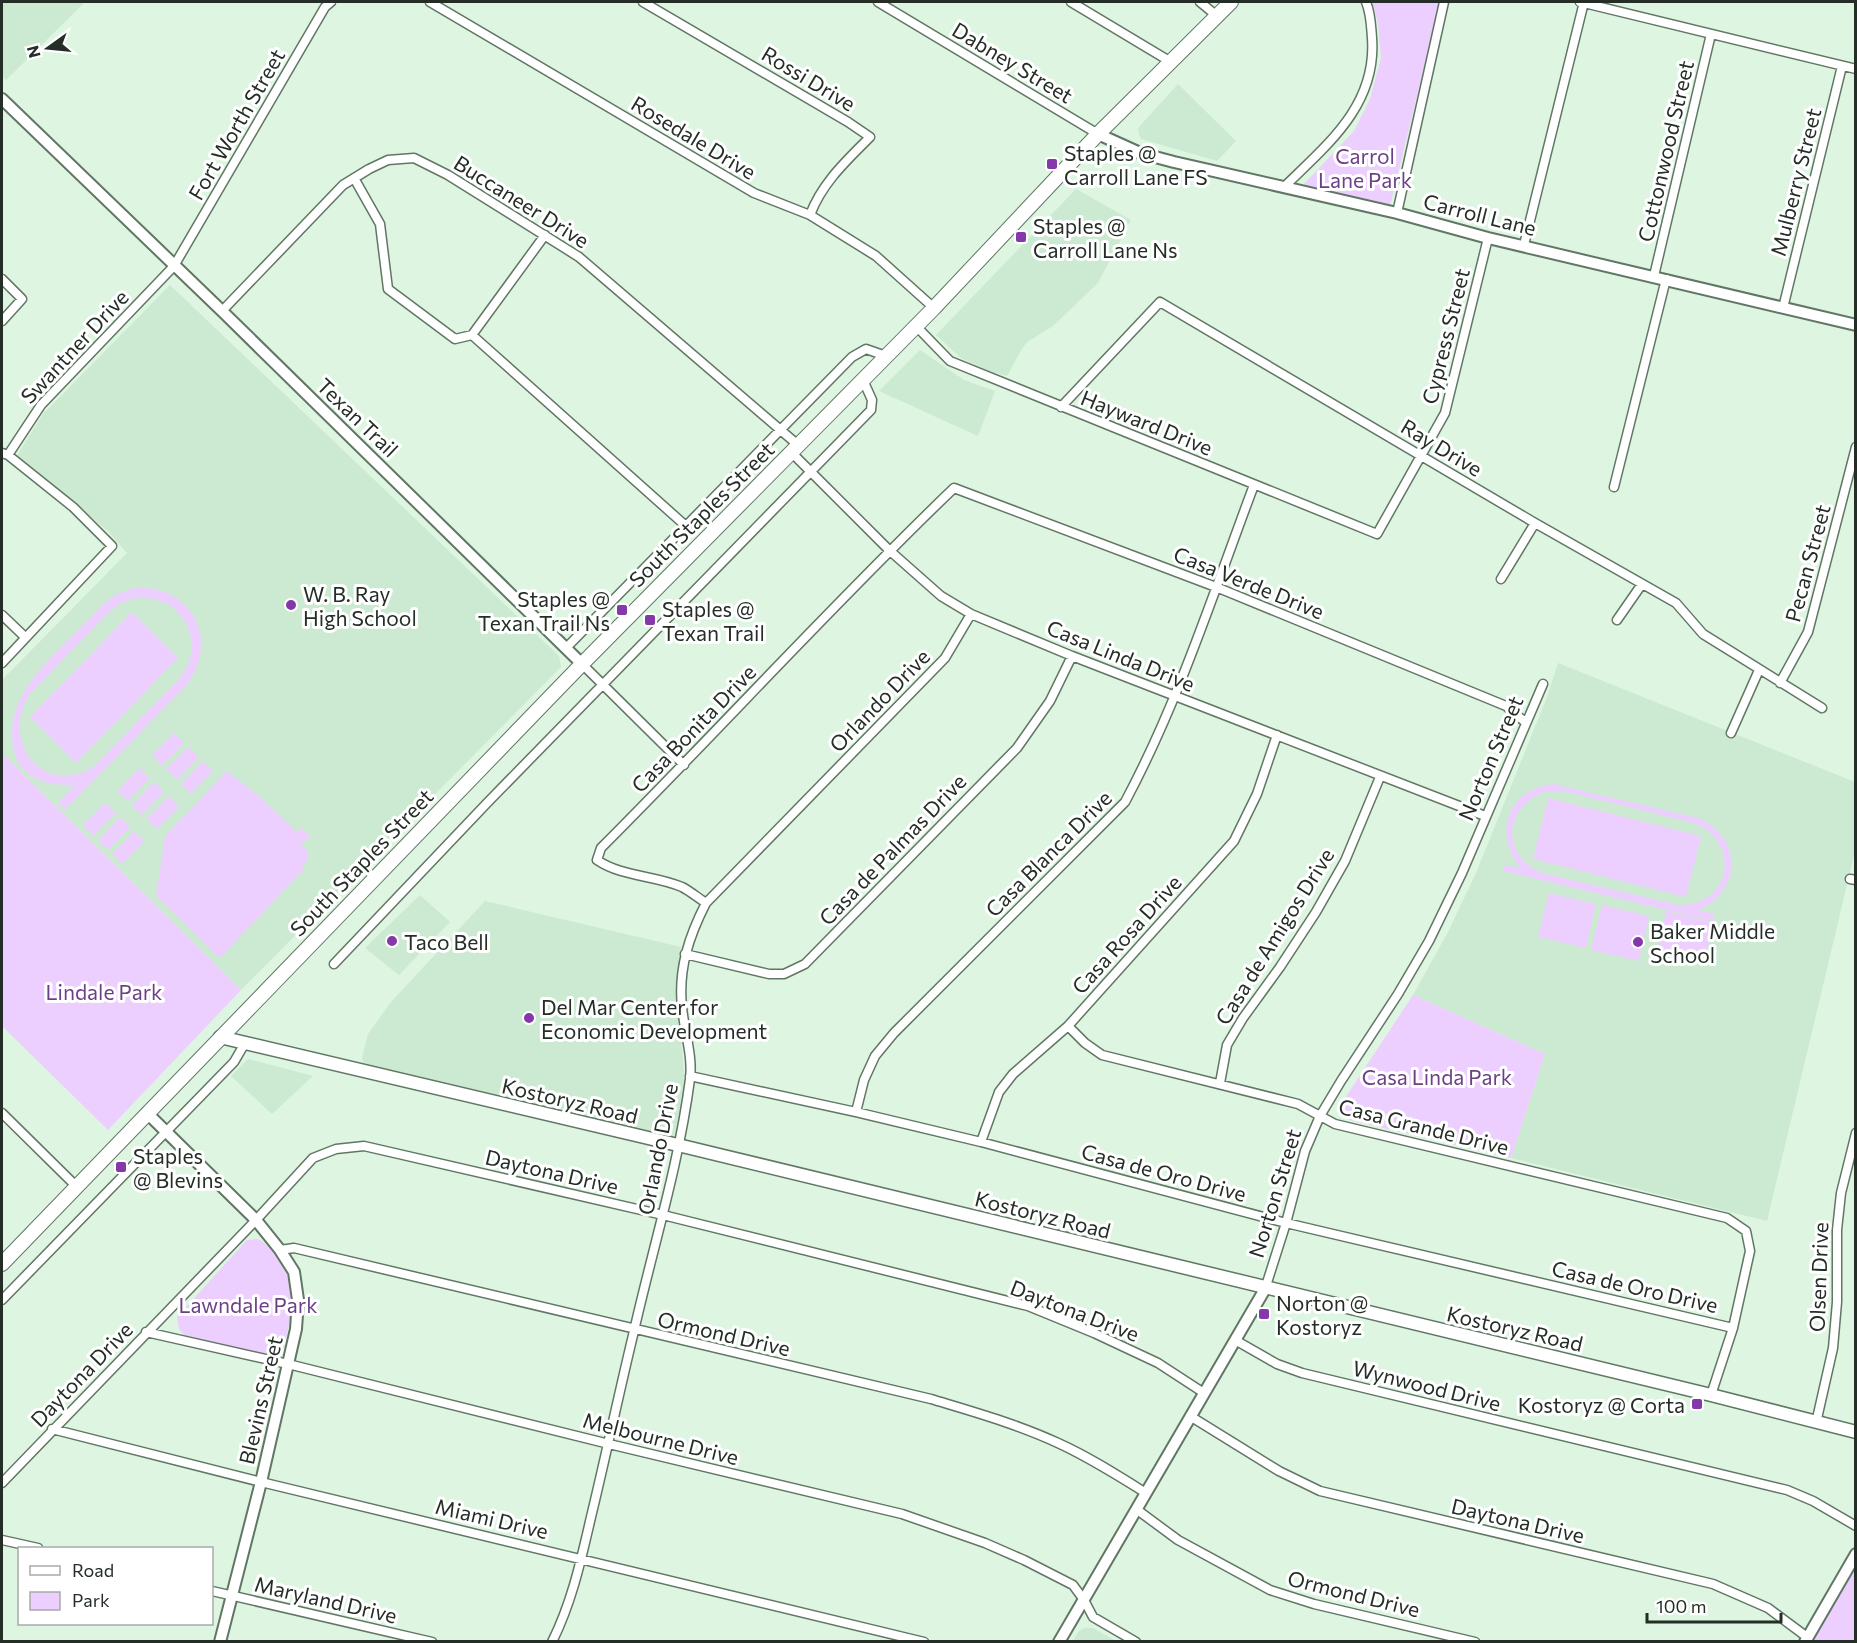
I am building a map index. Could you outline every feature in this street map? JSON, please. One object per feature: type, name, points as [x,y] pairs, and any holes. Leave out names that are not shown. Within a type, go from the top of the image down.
[{"type":"main road","name":"South Staples Street","points":[[2,1264],[582,664],[934,308],[1098,134],[1231,2]]},
{"type":"main road","name":"Kostoryz Road","points":[[220,1037],[678,1145],[1265,1289],[1712,1395],[1856,1432]]},
{"type":"street","name":"Fort Worth Street","points":[[174,266],[331,2]]},
{"type":"street","name":"Rosedale Drive","points":[[430,2],[754,194],[810,215],[876,256],[934,308]]},
{"type":"street","name":"Rossi Drive","points":[[643,2],[870,137],[839,167],[818,195],[810,215]]},
{"type":"street","name":"Dabney Street","points":[[878,2],[1098,134]]},
{"type":"street","points":[[1071,2],[1171,62]]},
{"type":"street","points":[[1200,2],[1217,16]]},
{"type":"street","points":[[1284,187],[1330,142],[1353,114],[1367,84],[1373,52],[1370,12],[1366,2]]},
{"type":"street","points":[[1396,213],[1444,2]]},
{"type":"street","points":[[1524,245],[1583,2],[1856,69]]},
{"type":"street","name":"Cottonwood Street","points":[[1654,276],[1711,34]]},
{"type":"street","name":"Mulberry Street","points":[[1783,308],[1842,66]]},
{"type":"street","name":"Texan Trail","points":[[2,99],[222,311],[684,765]]},
{"type":"street","name":"Carroll Lane","points":[[1098,134],[1140,153],[1174,162],[1396,213],[1488,238],[1856,325]]},
{"type":"street","name":"Buccaneer Drive","points":[[222,311],[344,185],[388,160],[414,158],[448,175],[579,257],[781,430],[795,448]]},
{"type":"street","points":[[354,178],[380,224],[388,289],[455,339],[472,335],[545,235]]},
{"type":"street","name":"Cypress Street","points":[[1377,534],[1445,413],[1488,238]]},
{"type":"street","name":"Swantner Drive","points":[[4,454],[41,405],[174,266]]},
{"type":"street","points":[[2,279],[22,299],[2,321]]},
{"type":"street","points":[[1614,487],[1666,279]]},
{"type":"street","name":"Ray Drive","points":[[1061,407],[1160,302],[1535,523],[1676,603],[1702,634],[1822,708]]},
{"type":"street","name":"Hayward Drive","points":[[916,326],[950,361],[1377,534]]},
{"type":"street","points":[[472,335],[687,527]]},
{"type":"street","points":[[566,648],[852,357],[866,349],[886,356]]},
{"type":"street","points":[[334,964],[488,802],[871,410],[872,400],[863,380]]},
{"type":"street","name":"Pecan Street","points":[[1780,683],[1808,632],[1856,447]]},
{"type":"street","name":"Casa Linda Drive","points":[[795,448],[811,472],[889,550],[941,596],[970,614],[1380,777],[1485,816]]},
{"type":"street","points":[[2,663],[112,546],[73,507],[4,454]]},
{"type":"street","name":"Casa Blanca Drive","points":[[856,1112],[864,1080],[875,1056],[894,1033],[1125,802],[1149,758],[1175,696],[1254,485]]},
{"type":"street","name":"Casa Bonita Drive","points":[[706,903],[681,887],[610,869],[597,860],[601,848],[684,765],[889,550],[954,488]]},
{"type":"street","name":"Casa Verde Drive","points":[[954,488],[1216,587],[1506,706],[1525,722]]},
{"type":"street","points":[[1501,579],[1535,523]]},
{"type":"street","points":[[1617,620],[1642,584]]},
{"type":"street","name":"Orlando Drive","points":[[552,1641],[567,1611],[581,1558],[678,1145],[690,1076],[682,1005],[682,975],[685,954],[694,925],[706,903],[945,658],[970,614]]},
{"type":"street","points":[[2,615],[25,637]]},
{"type":"street","name":"Casa de Palmas Drive","points":[[685,954],[769,974],[784,974],[805,964],[1017,748],[1050,701],[1072,656]]},
{"type":"street","points":[[1731,733],[1759,670]]},
{"type":"street","name":"Norton Street","points":[[1059,1641],[1265,1289],[1305,1151],[1320,1116],[1341,1080],[1393,1003],[1429,941],[1462,873],[1543,684]]},
{"type":"street","name":"Casa Rosa Drive","points":[[981,1142],[999,1092],[1013,1074],[1068,1026],[1234,840],[1257,794],[1277,735]]},
{"type":"street","name":"Casa de Amigos Drive","points":[[1220,1083],[1227,1045],[1310,921],[1345,861],[1380,777]]},
{"type":"street","name":"Casa Grande Drive","points":[[1068,1026],[1085,1043],[1102,1055],[1298,1104],[1335,1124],[1727,1218],[1746,1231],[1750,1251],[1733,1328]]},
{"type":"street","points":[[2,1300],[234,1062],[245,1043]]},
{"type":"street","name":"Casa de Oro Drive","points":[[690,1076],[981,1142],[1286,1223],[1733,1328]]},
{"type":"street","points":[[2,1113],[78,1187]]},
{"type":"street","name":"Blevins Street","points":[[147,1113],[256,1221],[280,1250],[294,1272],[298,1300],[296,1329],[288,1364],[261,1482],[220,1641]]},
{"type":"street","name":"Olsen Drive","points":[[1816,1423],[1833,1348],[1837,1302],[1837,1230],[1841,1193],[1856,1133]]},
{"type":"street","name":"Daytona Drive","points":[[2,1483],[256,1221],[313,1158],[336,1149],[364,1146],[663,1215],[1028,1306],[1158,1363],[1204,1393]]},
{"type":"street","name":"Ormond Drive","points":[[280,1250],[294,1248],[931,1399],[993,1418],[1057,1442],[1107,1468],[1146,1492]]},
{"type":"street","points":[[1712,1395],[1733,1328]]},
{"type":"street","name":"Melbourne Drive","points":[[146,1332],[288,1364],[902,1514],[985,1543],[1073,1585],[1093,1617],[1136,1641]]},
{"type":"street","name":"Wynwood Drive","points":[[1234,1340],[1277,1364],[1302,1373],[1787,1491],[1813,1501],[1856,1526]]},
{"type":"street","name":"Daytona Drive","points":[[1190,1416],[1279,1471],[1320,1491],[1713,1584],[1768,1608],[1806,1639]]},
{"type":"street","name":"Miami Drive","points":[[52,1429],[261,1482],[924,1641]]},
{"type":"street","name":"Ormond Drive","points":[[1136,1509],[1178,1540],[1270,1590],[1314,1604],[1476,1641]]},
{"type":"street","points":[[2,1540],[34,1547]]},
{"type":"street","points":[[1806,1639],[1856,1554]]},
{"type":"street","name":"Maryland Drive","points":[[213,1590],[432,1641]]},
{"type":"shaded area","points":[[2,2],[85,2],[6,80],[2,76]]},
{"type":"shaded area","points":[[1178,84],[1236,141],[1217,161],[1141,139],[1138,128]]},
{"type":"shaded area","points":[[1076,189],[1131,220],[1098,283],[1053,326],[1027,342],[1007,376],[989,371],[961,358],[936,335]]},
{"type":"shaded area","name":"W. B. Ray High School","points":[[170,285],[559,656],[561,667],[241,990],[2,753],[2,680],[127,553],[108,531],[16,457],[43,414]]},
{"type":"shaded area","points":[[920,350],[964,380],[995,391],[978,436],[879,391]]},
{"type":"shaded area","name":"Baker Middle School","points":[[1558,663],[1855,782],[1855,851],[1767,1221],[1511,1158],[1545,1054],[1413,995],[1447,934],[1476,873],[1547,697]]},
{"type":"shaded area","points":[[420,895],[450,922],[399,975],[365,948]]},
{"type":"shaded area","name":"Del Mar Center for Economic Development","points":[[485,901],[681,947],[676,991],[684,1071],[683,1097],[676,1134],[671,1139],[364,1065],[362,1058],[368,1034],[391,1002]]},
{"type":"shaded area","points":[[248,1059],[313,1076],[272,1114],[231,1076]]},
{"type":"shaded area","points":[[1084,1628],[1093,1628],[1116,1641],[1073,1641],[1078,1632]]},
{"type":"green space","name":"Carrol Lane Park","points":[[1372,2],[1440,2],[1391,202],[1388,206],[1306,188],[1304,184],[1354,131],[1370,99],[1381,58],[1378,23]]},
{"type":"green space","points":[[134,588],[154,589],[172,595],[185,605],[195,619],[200,635],[201,652],[196,670],[185,687],[65,810],[58,803],[75,785],[59,785],[36,779],[18,763],[13,747],[14,717],[25,690],[43,665],[102,605],[117,594]],"holes":[[[136,598],[153,599],[167,604],[178,612],[191,637],[191,651],[187,666],[178,680],[93,767],[74,775],[57,775],[43,770],[31,759],[23,745],[20,729],[22,712],[30,694],[109,612],[121,603]]]},
{"type":"green space","points":[[132,612],[178,658],[76,763],[30,717]]},
{"type":"green space","points":[[174,733],[184,743],[162,766],[152,755]]},
{"type":"green space","points":[[188,747],[199,757],[177,780],[166,769]]},
{"type":"green space","name":"Lindale Park","points":[[2,753],[241,990],[108,1130],[2,1026]]},
{"type":"green space","points":[[203,761],[213,771],[191,794],[181,784]]},
{"type":"green space","points":[[139,768],[150,778],[128,801],[117,791]]},
{"type":"green space","points":[[227,771],[260,797],[297,832],[302,828],[310,836],[301,845],[308,851],[308,860],[302,867],[304,869],[220,958],[156,896],[165,836]]},
{"type":"green space","points":[[154,782],[164,792],[142,815],[132,805]]},
{"type":"green space","points":[[1553,784],[1698,818],[1712,826],[1723,837],[1732,863],[1730,877],[1724,890],[1699,910],[1715,914],[1713,921],[1503,871],[1504,865],[1520,868],[1507,841],[1506,827],[1509,815],[1515,804],[1525,794]],"holes":[[[1548,791],[1567,792],[1694,823],[1710,833],[1719,845],[1724,859],[1724,873],[1719,885],[1709,896],[1696,903],[1678,905],[1542,873],[1528,865],[1513,842],[1512,830],[1515,818],[1522,807],[1533,798]]]},
{"type":"green space","points":[[169,796],[179,807],[157,829],[146,819]]},
{"type":"green space","points":[[1548,798],[1701,836],[1686,897],[1533,859]]},
{"type":"green space","points":[[105,803],[116,813],[93,836],[83,825]]},
{"type":"green space","points":[[120,817],[130,827],[108,850],[98,840]]},
{"type":"green space","points":[[134,831],[145,841],[122,864],[112,854]]},
{"type":"green space","points":[[1549,893],[1596,904],[1586,948],[1538,937]]},
{"type":"green space","points":[[1602,905],[1649,916],[1639,961],[1591,950]]},
{"type":"green space","points":[[1666,911],[1714,922],[1705,959],[1658,948]]},
{"type":"green space","name":"Casa Linda Park","points":[[1413,995],[1545,1054],[1511,1158],[1350,1120],[1342,1112],[1341,1104]]},
{"type":"green space","name":"Lawndale Park","points":[[258,1239],[266,1244],[279,1259],[291,1289],[292,1309],[283,1351],[280,1355],[273,1357],[186,1337],[179,1329],[177,1317],[247,1240]]},
{"type":"green space","points":[[1855,1565],[1855,1641],[1811,1641]]},
{"type":"place","name":"Staples @ Carroll Lane FS","points":[[1052,164]]},
{"type":"place","name":"Staples @ Carroll Lane Ns","points":[[1021,237]]},
{"type":"place","name":"W. B. Ray High School","points":[[291,605]]},
{"type":"place","name":"Staples @ Texan Trail Ns","points":[[622,610]]},
{"type":"place","name":"Staples @ Texan Trail","points":[[650,620]]},
{"type":"place","name":"Taco Bell","points":[[392,941]]},
{"type":"place","name":"Baker Middle School","points":[[1638,942]]},
{"type":"place","name":"Del Mar Center for Economic Development","points":[[529,1018]]},
{"type":"place","name":"Staples @ Blevins","points":[[121,1167]]},
{"type":"place","name":"Norton @ Kostoryz","points":[[1264,1314]]},
{"type":"place","name":"Kostoryz @ Corta","points":[[1697,1404]]}]
